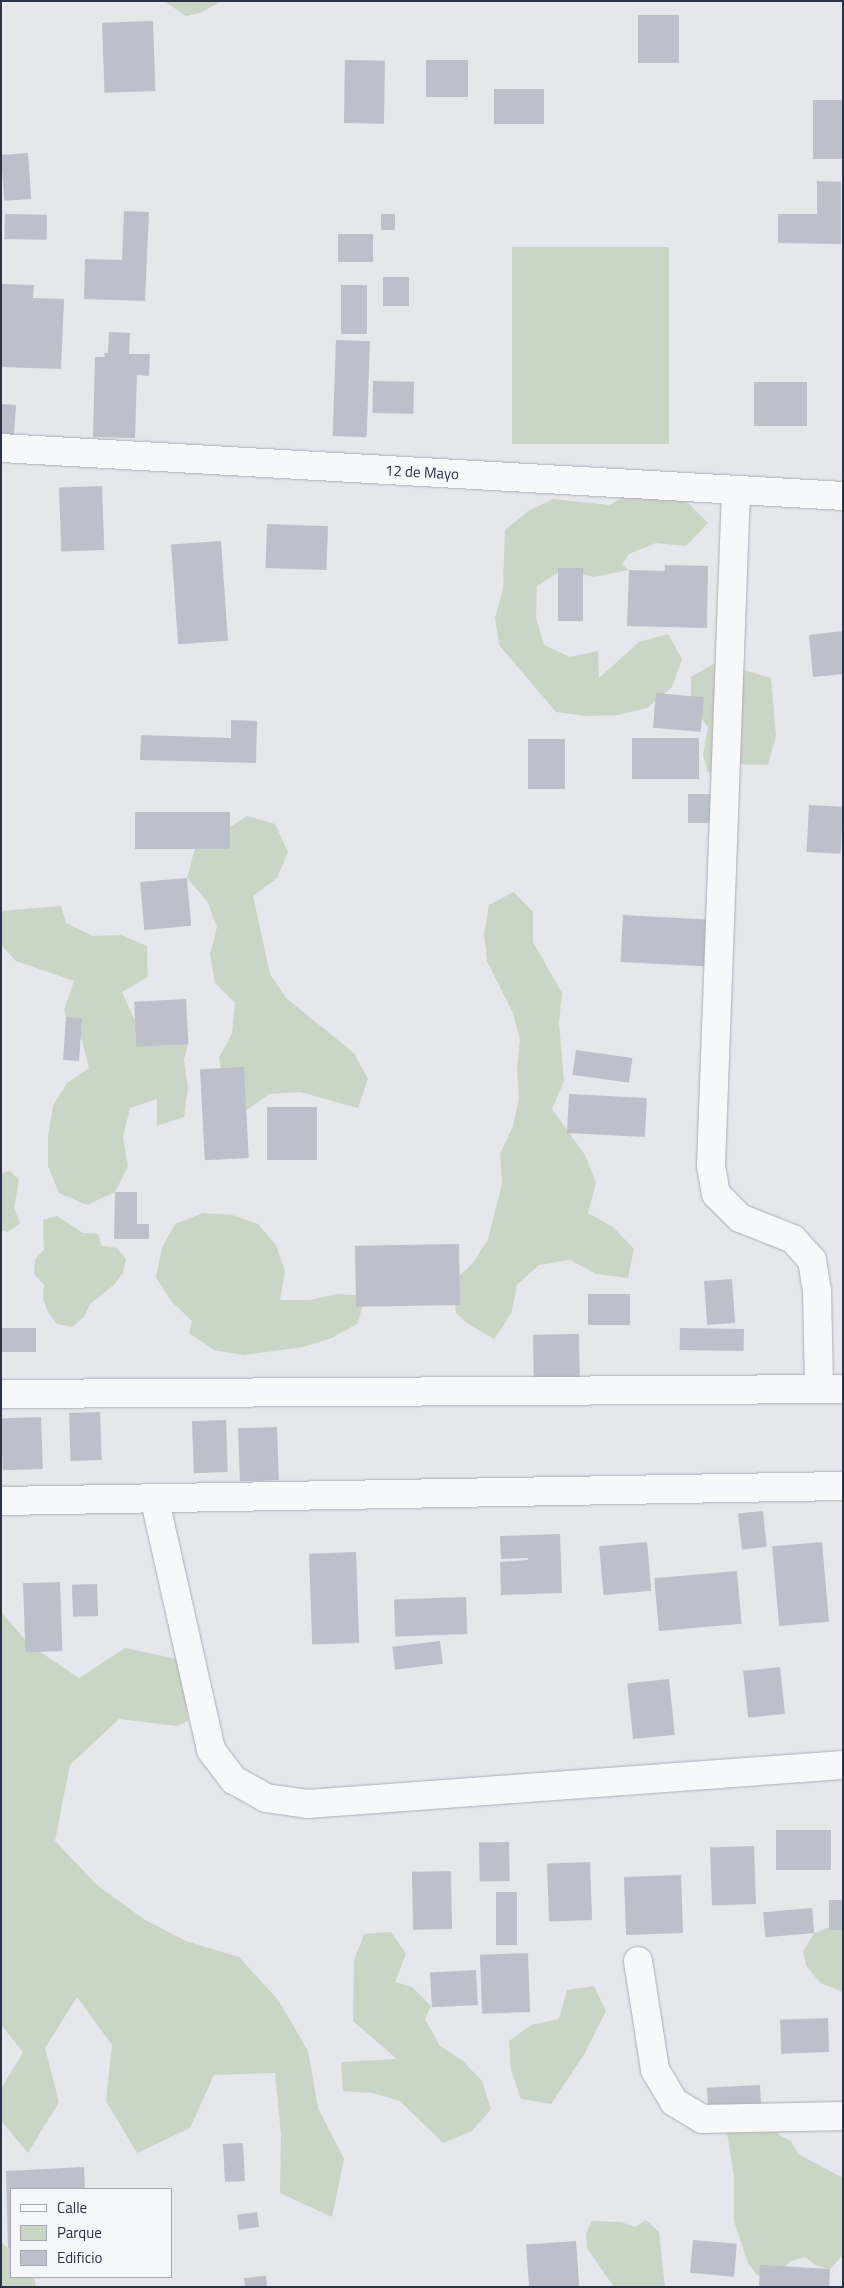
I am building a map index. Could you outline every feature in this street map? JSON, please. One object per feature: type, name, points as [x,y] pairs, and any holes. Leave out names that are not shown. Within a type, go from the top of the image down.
[{"type":"street","name":"12 de Mayo","points":[[1,448],[843,496]]},
{"type":"street","points":[[1,1394],[831,1389],[812,1260],[793,1239],[740,1218],[716,1194],[711,1166],[736,490]]},
{"type":"street","points":[[1,1501],[155,1501],[843,1486]]},
{"type":"street","points":[[155,1501],[211,1750],[234,1780],[266,1798],[307,1804],[843,1765]]},
{"type":"street","points":[[638,1961],[656,2070],[674,2102],[702,2119],[843,2116]]},
{"type":"green space","points":[[164,1],[222,1],[200,13],[186,16]]},
{"type":"green space","points":[[512,247],[669,247],[669,444],[512,444]]},
{"type":"green space","points":[[663,488],[688,503],[708,523],[686,546],[656,543],[629,554],[622,564],[629,570],[594,577],[562,570],[537,586],[536,617],[544,645],[570,657],[598,651],[599,678],[639,642],[668,634],[682,659],[672,687],[647,708],[618,715],[587,716],[556,712],[499,645],[495,618],[503,589],[505,530],[528,511],[553,499],[609,505],[635,491]]},
{"type":"green space","points":[[717,662],[771,678],[776,736],[768,765],[736,764],[708,773],[703,755],[708,727],[691,705],[691,677]]},
{"type":"green space","points":[[247,816],[275,824],[288,852],[277,878],[253,896],[270,974],[286,998],[354,1053],[368,1079],[358,1108],[300,1092],[269,1094],[244,1112],[225,1088],[219,1058],[232,1033],[235,1003],[215,983],[210,954],[217,927],[207,901],[187,878],[197,840],[224,831]]},
{"type":"green space","points":[[514,892],[533,912],[533,942],[562,993],[559,1023],[564,1081],[552,1109],[585,1155],[596,1183],[588,1213],[613,1227],[634,1249],[628,1278],[596,1274],[570,1260],[539,1265],[517,1285],[511,1314],[494,1339],[467,1323],[456,1313],[452,1283],[473,1263],[488,1239],[502,1184],[500,1154],[513,1126],[519,1098],[517,1068],[520,1040],[513,1013],[487,961],[484,933],[489,905]]},
{"type":"green space","points":[[61,906],[66,923],[93,936],[121,935],[147,946],[148,977],[122,992],[134,1019],[188,1044],[184,1060],[188,1088],[184,1117],[157,1126],[157,1099],[130,1108],[123,1137],[128,1166],[115,1192],[87,1205],[59,1193],[48,1166],[48,1136],[53,1106],[67,1083],[89,1068],[82,1041],[66,1017],[64,1010],[74,981],[16,961],[1,945],[2,911]]},
{"type":"green space","points":[[10,1171],[19,1180],[14,1208],[20,1223],[8,1232],[1,1230],[1,1173]]},
{"type":"green space","points":[[203,1213],[232,1215],[258,1224],[276,1245],[285,1271],[280,1300],[309,1300],[337,1294],[366,1296],[357,1324],[332,1338],[303,1347],[244,1355],[214,1350],[189,1333],[192,1321],[171,1301],[156,1277],[162,1248],[175,1224]]},
{"type":"green space","points":[[57,1216],[83,1233],[98,1234],[102,1246],[117,1248],[126,1259],[123,1273],[114,1285],[90,1304],[84,1317],[72,1327],[57,1324],[48,1312],[43,1299],[44,1285],[34,1274],[35,1260],[44,1249],[43,1220]]},
{"type":"green space","points":[[1,1612],[30,1645],[79,1678],[125,1648],[182,1660],[188,1721],[177,1726],[119,1719],[70,1765],[55,1841],[97,1885],[145,1920],[186,1941],[239,1957],[279,2001],[308,2051],[318,2108],[344,2159],[332,2217],[280,2193],[281,2135],[275,2073],[214,2075],[190,2128],[137,2153],[106,2101],[112,2045],[77,1997],[45,2048],[59,2102],[28,2153],[1,2121],[1,2089],[23,2052],[1,2025]]},
{"type":"green space","points":[[833,1926],[843,1931],[843,1992],[820,1983],[806,1965],[803,1951],[814,1933]]},
{"type":"green space","points":[[391,1932],[406,1954],[395,1982],[412,1987],[431,2006],[425,2019],[440,2046],[462,2060],[482,2081],[491,2109],[472,2131],[443,2143],[400,2101],[373,2093],[343,2091],[341,2062],[397,2059],[353,2021],[354,1960],[364,1934]]},
{"type":"green space","points":[[594,1986],[606,2011],[585,2053],[551,2104],[521,2099],[511,2070],[509,2041],[531,2025],[559,2019],[567,1990]]},
{"type":"green space","points":[[776,2121],[779,2135],[791,2141],[798,2154],[843,2178],[843,2255],[830,2269],[817,2266],[805,2257],[791,2261],[770,2280],[757,2275],[748,2263],[734,2221],[734,2177],[727,2133],[737,2123]]},
{"type":"green space","points":[[646,2220],[659,2232],[665,2287],[614,2287],[587,2248],[586,2234],[592,2221],[621,2222],[635,2227]]},
{"type":"green space","points":[[1,2242],[10,2250],[10,2278],[34,2278],[36,2287],[1,2287]]},
{"type":"building","points":[[638,15],[679,15],[679,63],[638,63]]},
{"type":"building","points":[[153,21],[155,91],[104,93],[102,23]]},
{"type":"building","points":[[345,60],[385,61],[384,124],[344,123]]},
{"type":"building","points":[[426,60],[468,60],[468,97],[426,97]]},
{"type":"building","points":[[494,89],[544,89],[544,124],[494,124]]},
{"type":"building","points":[[813,100],[843,100],[843,159],[813,159]]},
{"type":"building","points":[[28,153],[31,199],[4,201],[1,155]]},
{"type":"building","points":[[817,181],[841,182],[841,244],[778,243],[778,214],[817,214]]},
{"type":"building","points":[[124,211],[149,212],[145,301],[84,299],[85,259],[122,260]]},
{"type":"building","points":[[5,214],[47,215],[47,240],[5,239]]},
{"type":"building","points":[[381,214],[395,214],[395,230],[381,230]]},
{"type":"building","points":[[338,234],[373,234],[373,262],[338,262]]},
{"type":"building","points":[[383,277],[409,277],[409,306],[383,306]]},
{"type":"building","points":[[1,284],[34,285],[33,298],[64,299],[61,369],[1,367]]},
{"type":"building","points":[[341,285],[367,285],[367,334],[341,334]]},
{"type":"building","points":[[109,332],[130,333],[129,354],[150,354],[149,376],[137,375],[135,438],[93,437],[95,357],[105,357],[104,353],[108,353]]},
{"type":"building","points":[[336,340],[370,341],[367,437],[333,436]]},
{"type":"building","points":[[373,381],[414,382],[413,414],[372,413]]},
{"type":"building","points":[[754,382],[807,382],[807,426],[754,426]]},
{"type":"building","points":[[1,404],[16,405],[14,435],[1,434]]},
{"type":"building","points":[[102,486],[104,550],[61,551],[59,488]]},
{"type":"building","points":[[267,524],[328,526],[326,570],[265,568]]},
{"type":"building","points":[[221,541],[228,641],[178,644],[171,544]]},
{"type":"building","points":[[665,565],[708,566],[707,628],[627,626],[629,570],[665,571]]},
{"type":"building","points":[[558,568],[583,568],[583,621],[558,621]]},
{"type":"building","points":[[843,631],[843,674],[813,677],[809,635]]},
{"type":"building","points":[[656,693],[704,697],[701,732],[653,728]]},
{"type":"building","points":[[231,720],[257,721],[256,763],[140,760],[141,735],[231,738]]},
{"type":"building","points":[[632,738],[699,738],[699,779],[632,779]]},
{"type":"building","points":[[528,739],[565,739],[565,789],[528,789]]},
{"type":"building","points":[[688,794],[720,794],[720,823],[688,823]]},
{"type":"building","points":[[809,805],[843,807],[840,854],[807,852]]},
{"type":"building","points":[[135,812],[230,812],[230,849],[135,849]]},
{"type":"building","points":[[187,878],[191,926],[144,930],[140,882]]},
{"type":"building","points":[[623,915],[707,919],[704,966],[621,962]]},
{"type":"building","points":[[186,999],[188,1044],[136,1047],[134,1002]]},
{"type":"building","points":[[66,1017],[82,1018],[79,1061],[63,1060]]},
{"type":"building","points":[[576,1050],[632,1058],[629,1083],[573,1075]]},
{"type":"building","points":[[244,1067],[249,1158],[205,1160],[200,1069]]},
{"type":"building","points":[[569,1094],[647,1098],[645,1137],[567,1133]]},
{"type":"building","points":[[267,1107],[317,1107],[317,1160],[267,1160]]},
{"type":"building","points":[[115,1192],[137,1192],[137,1224],[149,1224],[149,1239],[114,1239]]},
{"type":"building","points":[[459,1244],[460,1305],[356,1307],[355,1246]]},
{"type":"building","points":[[732,1279],[735,1323],[707,1325],[704,1281]]},
{"type":"building","points":[[588,1294],[630,1294],[630,1325],[588,1325]]},
{"type":"building","points":[[1,1328],[36,1328],[36,1352],[1,1352]]},
{"type":"building","points":[[680,1328],[744,1329],[744,1351],[680,1350]]},
{"type":"building","points":[[579,1334],[580,1387],[534,1388],[533,1335]]},
{"type":"building","points":[[100,1412],[102,1460],[71,1461],[69,1413]]},
{"type":"building","points":[[41,1417],[43,1469],[3,1470],[1,1418]]},
{"type":"building","points":[[226,1420],[228,1472],[194,1473],[192,1421]]},
{"type":"building","points":[[277,1427],[279,1480],[240,1481],[238,1428]]},
{"type":"building","points":[[763,1511],[767,1547],[742,1549],[738,1514]]},
{"type":"building","points":[[560,1534],[562,1593],[501,1595],[500,1562],[528,1560],[528,1558],[501,1559],[500,1536]]},
{"type":"building","points":[[647,1542],[651,1591],[603,1595],[599,1546]]},
{"type":"building","points":[[822,1542],[829,1622],[779,1626],[772,1546]]},
{"type":"building","points":[[356,1552],[359,1643],[312,1645],[309,1554]]},
{"type":"building","points":[[737,1571],[742,1624],[659,1631],[654,1578]]},
{"type":"building","points":[[60,1582],[62,1651],[25,1652],[23,1583]]},
{"type":"building","points":[[97,1584],[98,1616],[73,1617],[72,1585]]},
{"type":"building","points":[[466,1597],[467,1634],[395,1636],[394,1600]]},
{"type":"building","points":[[440,1641],[443,1664],[395,1670],[392,1647]]},
{"type":"building","points":[[780,1667],[785,1714],[748,1718],[743,1671]]},
{"type":"building","points":[[669,1679],[675,1735],[633,1739],[627,1683]]},
{"type":"building","points":[[776,1830],[831,1830],[831,1870],[776,1870]]},
{"type":"building","points":[[509,1842],[510,1881],[480,1882],[479,1843]]},
{"type":"building","points":[[754,1846],[756,1904],[712,1906],[710,1848]]},
{"type":"building","points":[[590,1862],[592,1920],[549,1921],[547,1864]]},
{"type":"building","points":[[451,1871],[452,1929],[413,1930],[412,1872]]},
{"type":"building","points":[[681,1875],[683,1933],[626,1935],[624,1877]]},
{"type":"building","points":[[496,1892],[517,1892],[517,1945],[496,1945]]},
{"type":"building","points":[[829,1900],[843,1900],[843,1930],[829,1930]]},
{"type":"building","points":[[812,1908],[814,1933],[765,1937],[763,1912]]},
{"type":"building","points":[[528,1953],[530,2012],[482,2014],[480,1955]]},
{"type":"building","points":[[476,1970],[478,2005],[432,2007],[430,1972]]},
{"type":"building","points":[[828,2018],[829,2052],[781,2054],[780,2020]]},
{"type":"building","points":[[760,2085],[761,2104],[708,2107],[707,2088]]},
{"type":"building","points":[[243,2143],[245,2181],[225,2182],[223,2144]]},
{"type":"building","points":[[84,2167],[85,2188],[10,2188],[10,2248],[8,2249],[6,2171]]},
{"type":"building","points":[[257,2212],[259,2227],[239,2230],[237,2215]]},
{"type":"building","points":[[693,2240],[737,2244],[734,2277],[690,2273]]},
{"type":"building","points":[[576,2241],[579,2287],[529,2287],[526,2244]]},
{"type":"building","points":[[760,2265],[830,2269],[829,2287],[759,2287]]},
{"type":"building","points":[[266,2276],[267,2287],[245,2287],[244,2278]]}]
